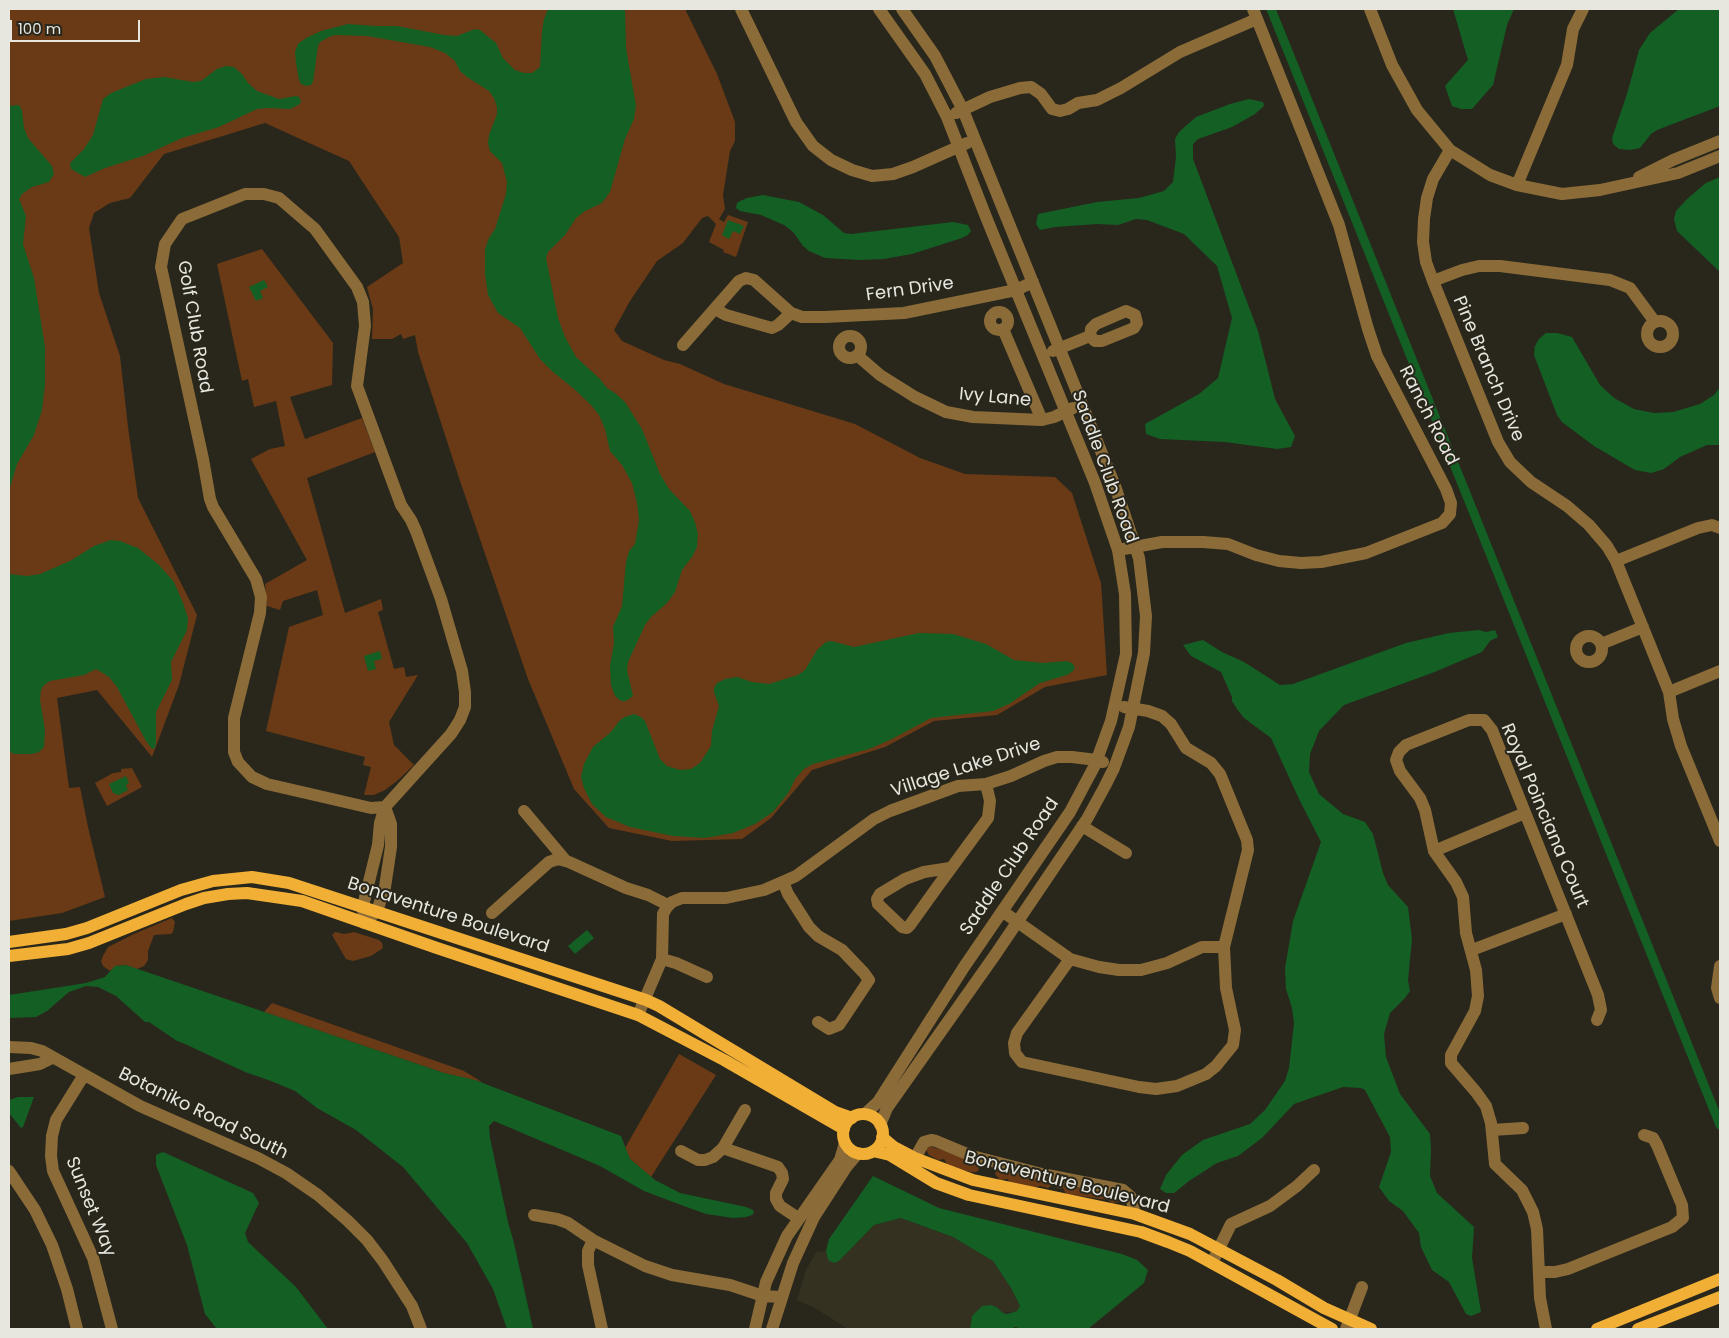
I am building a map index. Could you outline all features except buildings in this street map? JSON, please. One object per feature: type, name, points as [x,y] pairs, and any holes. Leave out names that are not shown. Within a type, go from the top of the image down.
[{"type":"main road","name":"Bonaventure Boulevard","points":[[9,942],[66,934],[88,928],[181,890],[213,881],[252,878],[289,883],[646,1000],[675,1015],[835,1112],[852,1118]]},
{"type":"main road","name":"Bonaventure Boulevard","points":[[9,956],[68,949],[89,943],[204,898],[247,893],[302,901],[638,1015],[724,1060],[844,1129]]},
{"type":"main road","points":[[865,1114],[872,1117],[881,1131],[880,1143],[874,1151],[858,1154],[849,1148],[846,1143],[844,1129],[852,1118],[865,1114]]},
{"type":"main road","name":"Bonaventure Boulevard","points":[[881,1131],[894,1147],[915,1158],[973,1180],[1135,1214],[1190,1234],[1324,1308],[1348,1325],[1371,1329]]},
{"type":"main road","name":"Bonaventure Boulevard","points":[[874,1151],[890,1155],[936,1183],[969,1195],[1141,1232],[1190,1251],[1332,1329]]},
{"type":"main road","points":[[1597,1329],[1720,1279]]},
{"type":"main road","points":[[1638,1329],[1720,1297]]},
{"type":"street","points":[[741,9],[796,122],[814,146],[831,160],[852,170],[872,176],[893,174],[914,167],[976,139]]},
{"type":"street","name":"Saddle Club Road","points":[[865,1114],[878,1102],[964,967],[1070,812],[1097,760],[1111,721],[1126,654],[1125,594],[1118,550],[1094,483],[947,118],[925,74],[879,9]]},
{"type":"street","name":"Saddle Club Road","points":[[881,1131],[888,1108],[1018,922],[1082,826],[1114,768],[1129,727],[1133,708],[1144,653],[1146,616],[1143,579],[1136,547],[1115,486],[976,139],[935,56],[902,9]]},
{"type":"street","points":[[1370,9],[1392,65],[1416,110],[1450,150],[1490,175],[1517,185],[1562,194],[1618,186],[1678,173],[1720,156]]},
{"type":"street","points":[[1517,185],[1567,65],[1573,29],[1583,9]]},
{"type":"street","points":[[947,118],[990,97],[1020,88],[1031,88],[1041,94],[1052,109],[1068,109],[1078,103],[1097,100],[1121,88],[1180,52],[1255,14]]},
{"type":"street","name":"Ranch Road","points":[[1118,550],[1162,542],[1203,542],[1228,544],[1279,561],[1321,562],[1344,559],[1366,552],[1442,523],[1450,514],[1451,503],[1446,489],[1377,356],[1339,225],[1255,14]]},
{"type":"street","points":[[1618,186],[1673,160],[1720,141]]},
{"type":"street","name":"Pine Branch Drive","points":[[1450,150],[1433,179],[1427,198],[1424,219],[1423,242],[1426,262],[1433,281],[1498,442],[1510,462],[1531,482],[1567,506],[1589,525],[1607,546],[1616,561],[1669,692],[1673,719],[1681,746],[1720,841]]},
{"type":"street","name":"Golf Club Road","points":[[364,923],[363,906],[378,845],[380,823],[385,808],[451,734],[460,720],[465,707],[462,671],[441,600],[416,531],[401,505],[357,386],[365,326],[363,302],[357,287],[315,229],[279,198],[264,194],[246,194],[182,219],[165,244],[161,267],[203,459],[210,500],[256,579],[261,597],[260,613],[234,718],[234,752],[238,762],[252,777],[267,784],[371,808],[385,808]]},
{"type":"street","points":[[1433,281],[1479,266],[1500,266],[1610,280],[1630,288],[1655,322]]},
{"type":"street","points":[[684,345],[714,309],[739,281],[746,278],[754,280],[791,313],[772,328],[726,315],[714,309]]},
{"type":"street","name":"Fern Drive","points":[[791,313],[802,317],[825,317],[904,313],[1016,290],[1033,282]]},
{"type":"street","points":[[1003,329],[1042,420]]},
{"type":"street","points":[[1042,355],[1090,336]]},
{"type":"street","name":"Ivy Lane","points":[[858,356],[880,375],[915,397],[946,412],[973,417],[1042,420],[1082,404]]},
{"type":"street","points":[[1616,561],[1698,528],[1712,525],[1720,528]]},
{"type":"street","points":[[1601,644],[1643,627]]},
{"type":"street","points":[[1669,692],[1720,671]]},
{"type":"street","points":[[1070,960],[1017,1033],[1014,1043],[1015,1053],[1022,1062],[1156,1089],[1178,1086],[1206,1074],[1221,1061],[1233,1045],[1235,1030],[1226,988],[1224,947],[1248,850],[1247,840],[1220,774],[1212,764],[1186,748],[1171,724],[1162,716],[1148,711],[1114,706]]},
{"type":"street","name":"Royal Poinciana Court","points":[[1434,851],[1425,810],[1420,798],[1400,771],[1396,760],[1398,752],[1406,745],[1469,720],[1484,720],[1492,730],[1598,995],[1600,1010],[1597,1020]]},
{"type":"street","name":"Village Lake Drive","points":[[668,905],[682,898],[710,900],[744,896],[764,890],[796,876],[864,825],[890,811],[958,786],[986,784],[1057,757],[1097,760],[1114,768]]},
{"type":"street","points":[[950,868],[924,872],[904,880],[880,894],[877,899],[878,904],[902,927],[907,928],[988,818],[990,801],[986,784]]},
{"type":"street","points":[[364,923],[376,911],[385,886],[391,847],[391,824],[385,808]]},
{"type":"street","points":[[524,811],[566,861]]},
{"type":"street","points":[[1525,813],[1434,851],[1456,882],[1463,898],[1466,933],[1476,970],[1478,996],[1475,1011],[1451,1055],[1452,1063],[1486,1106],[1491,1123],[1495,1164],[1522,1190],[1534,1212],[1537,1229],[1540,1298],[1546,1329]]},
{"type":"street","name":"Saddle Club Road","points":[[1082,826],[1126,853]]},
{"type":"street","points":[[378,845],[391,847]]},
{"type":"street","points":[[492,913],[549,862],[558,859],[626,888],[648,895],[668,905],[663,917],[662,959],[638,1015]]},
{"type":"street","points":[[783,882],[788,894],[809,927],[818,936],[842,950],[869,980],[839,1025],[829,1029],[818,1022]]},
{"type":"street","points":[[1002,911],[1070,960],[1098,968],[1141,970],[1167,963],[1202,947],[1224,947]]},
{"type":"street","points":[[1472,950],[1566,914]]},
{"type":"street","points":[[662,959],[676,963],[706,977]]},
{"type":"street","points":[[1720,966],[1717,988],[1720,998]]},
{"type":"street","name":"Botaniko Road South","points":[[9,1047],[31,1048],[42,1051],[140,1106],[258,1158],[286,1174],[348,1220],[367,1240],[412,1306],[421,1329]]},
{"type":"street","points":[[9,1069],[40,1064],[52,1058]]},
{"type":"street","name":"Sunset Way","points":[[84,1075],[56,1120],[52,1136],[51,1156],[53,1171],[93,1258],[112,1329]]},
{"type":"street","points":[[681,1151],[693,1158],[702,1160],[713,1157],[723,1148],[744,1110]]},
{"type":"street","points":[[1492,1130],[1523,1128]]},
{"type":"street","points":[[1539,1272],[1555,1272],[1568,1269],[1672,1227],[1682,1218],[1682,1205],[1655,1141],[1649,1135],[1644,1135]]},
{"type":"street","points":[[915,1158],[924,1142],[936,1141],[972,1156],[1042,1174],[1123,1190],[1132,1197],[1135,1214]]},
{"type":"street","points":[[755,1329],[766,1282],[787,1236],[839,1161],[846,1143]]},
{"type":"street","points":[[723,1148],[778,1167],[783,1179],[776,1193],[776,1199],[784,1209],[798,1218]]},
{"type":"street","points":[[772,1329],[793,1263],[814,1217],[858,1154]]},
{"type":"street","points":[[1212,1263],[1218,1248],[1234,1221],[1270,1206],[1297,1186],[1314,1170]]},
{"type":"street","points":[[9,1171],[14,1189],[35,1210],[52,1245],[67,1289],[77,1329]]},
{"type":"street","points":[[534,1215],[562,1221],[593,1240],[646,1266],[672,1275],[730,1285],[763,1296],[781,1297]]},
{"type":"street","points":[[593,1240],[588,1250],[588,1265],[602,1329]]},
{"type":"street","points":[[1348,1325],[1362,1288]]},
{"type":"shaded area","points":[[9,9],[685,9],[717,74],[735,122],[735,141],[730,151],[723,195],[725,209],[719,219],[724,222],[728,215],[748,222],[736,257],[723,252],[724,250],[709,242],[716,224],[708,216],[702,218],[683,243],[657,261],[630,301],[614,330],[622,341],[664,360],[680,364],[724,384],[855,424],[920,458],[965,474],[1055,477],[1072,493],[1101,583],[1107,675],[1045,687],[997,715],[934,721],[885,747],[812,770],[771,818],[742,839],[672,841],[609,828],[574,789],[528,679],[459,478],[418,352],[415,335],[403,339],[401,334],[392,339],[372,339],[373,309],[367,287],[403,263],[399,237],[349,161],[265,123],[164,154],[130,198],[110,203],[94,213],[89,228],[99,293],[120,356],[138,498],[197,615],[179,685],[152,757],[97,690],[57,698],[69,788],[80,787],[105,897],[62,913],[9,921]]},
{"type":"shaded area","points":[[548,9],[625,9],[626,48],[636,106],[634,119],[625,139],[610,192],[602,203],[585,211],[576,218],[565,235],[548,252],[546,258],[558,318],[565,337],[576,357],[607,388],[625,402],[642,429],[660,474],[669,489],[690,511],[698,534],[697,547],[682,570],[675,592],[645,625],[628,662],[627,670],[633,696],[626,701],[621,701],[615,696],[611,685],[610,666],[614,643],[613,627],[622,606],[626,562],[629,551],[635,544],[639,520],[637,503],[632,483],[622,465],[610,451],[605,429],[599,415],[591,405],[540,359],[520,328],[498,313],[488,295],[485,274],[485,249],[495,229],[506,194],[507,182],[502,163],[490,151],[488,143],[497,114],[494,98],[489,91],[460,71],[455,61],[445,53],[430,47],[367,36],[331,36],[320,42],[318,46],[313,82],[311,85],[306,86],[301,84],[299,80],[296,63],[295,52],[298,44],[306,38],[321,31],[348,24],[397,26],[457,36],[475,29],[480,30],[496,43],[503,58],[515,70],[532,73],[540,67],[542,31]]},
{"type":"shaded area","points":[[1453,9],[1514,9],[1507,25],[1493,85],[1472,109],[1461,109],[1452,106],[1445,86],[1468,60]]},
{"type":"shaded area","points":[[1679,9],[1720,9],[1720,106],[1657,130],[1651,134],[1640,148],[1630,150],[1619,149],[1613,144],[1612,138],[1639,50],[1650,33]]},
{"type":"shaded area","points":[[226,66],[234,67],[257,91],[279,99],[296,96],[301,101],[300,104],[290,109],[257,109],[219,127],[182,138],[143,156],[105,168],[85,177],[71,169],[70,163],[84,149],[93,135],[103,99],[111,93],[146,79],[164,77],[193,82],[201,81],[217,69]]},
{"type":"shaded area","points":[[1249,99],[1263,102],[1264,106],[1255,114],[1232,127],[1198,139],[1193,144],[1193,159],[1258,331],[1275,399],[1295,436],[1291,447],[1277,449],[1225,442],[1160,439],[1146,434],[1145,424],[1199,394],[1218,378],[1232,318],[1217,266],[1184,234],[1147,220],[1136,219],[1118,225],[1097,224],[1040,230],[1036,224],[1038,214],[1097,202],[1139,198],[1164,191],[1173,182],[1176,157],[1175,139],[1179,132],[1196,117]]},
{"type":"shaded area","points":[[18,105],[22,111],[24,128],[28,138],[52,166],[54,174],[49,182],[32,187],[22,194],[19,199],[26,216],[23,244],[34,278],[45,347],[45,384],[42,410],[34,435],[17,464],[9,491],[9,106]]},
{"type":"shaded area","points":[[1720,177],[1720,272],[1677,231],[1674,219],[1676,211],[1687,199],[1706,183]]},
{"type":"shaded area","points":[[763,195],[799,202],[823,215],[844,233],[851,234],[953,222],[968,225],[971,231],[962,238],[912,254],[884,259],[825,258],[809,251],[793,232],[784,225],[761,215],[740,211],[736,208],[737,203],[740,201]]},
{"type":"shaded area","points":[[728,220],[744,226],[740,234],[733,231],[729,239],[722,235]]},
{"type":"shaded area","points":[[262,249],[333,343],[332,385],[290,397],[305,439],[362,418],[375,452],[307,478],[345,613],[381,599],[383,610],[378,612],[394,669],[404,667],[406,677],[418,675],[389,722],[394,745],[414,765],[385,790],[374,795],[364,795],[371,767],[363,765],[365,757],[266,731],[289,627],[323,615],[317,590],[283,601],[280,610],[267,606],[265,584],[307,560],[251,459],[270,449],[285,446],[276,401],[254,407],[248,379],[242,381],[217,264]]},
{"type":"shaded area","points":[[264,280],[268,287],[260,291],[263,298],[256,301],[249,287]]},
{"type":"shaded area","points":[[1546,333],[1557,333],[1572,337],[1600,385],[1614,398],[1634,409],[1654,413],[1673,412],[1700,404],[1714,395],[1720,387],[1720,445],[1707,445],[1680,457],[1664,469],[1651,473],[1635,470],[1594,446],[1562,422],[1557,415],[1534,355],[1535,346]]},
{"type":"shaded area","points":[[111,540],[120,541],[138,548],[159,565],[174,582],[188,618],[187,630],[171,662],[172,680],[156,712],[155,748],[152,749],[146,741],[117,687],[109,677],[96,669],[84,675],[50,681],[44,685],[41,690],[40,700],[45,730],[44,747],[39,752],[32,754],[14,754],[9,751],[9,574],[27,576],[40,574],[70,561],[94,546]]},
{"type":"shaded area","points":[[1479,630],[1486,632],[1495,630],[1498,637],[1490,641],[1482,652],[1432,673],[1344,705],[1319,731],[1310,754],[1309,772],[1319,794],[1343,814],[1365,822],[1373,834],[1388,885],[1408,907],[1412,939],[1408,980],[1410,991],[1390,1013],[1384,1034],[1386,1057],[1400,1094],[1430,1134],[1430,1176],[1437,1193],[1474,1227],[1472,1258],[1481,1312],[1471,1316],[1466,1314],[1449,1282],[1432,1270],[1421,1247],[1419,1233],[1403,1211],[1389,1201],[1379,1187],[1391,1152],[1390,1137],[1365,1090],[1361,1088],[1343,1087],[1294,1104],[1262,1138],[1238,1156],[1217,1163],[1174,1193],[1166,1193],[1160,1189],[1166,1175],[1182,1155],[1203,1140],[1250,1124],[1265,1110],[1285,1081],[1289,1068],[1294,1023],[1286,989],[1285,968],[1293,921],[1321,842],[1271,738],[1244,718],[1237,709],[1221,672],[1191,656],[1183,645],[1203,640],[1222,652],[1244,662],[1280,685],[1293,684],[1406,643],[1449,633]]},
{"type":"shaded area","points":[[919,633],[953,634],[986,644],[1014,660],[1043,663],[1067,661],[1075,667],[1067,675],[1040,683],[1009,704],[993,711],[931,718],[869,749],[813,764],[804,769],[795,779],[789,792],[773,812],[755,824],[733,833],[705,838],[673,836],[630,827],[606,817],[592,804],[584,788],[581,777],[584,764],[593,747],[625,717],[634,714],[645,721],[660,759],[667,766],[680,770],[691,769],[700,763],[711,746],[712,731],[719,706],[714,692],[717,683],[725,679],[737,677],[752,682],[769,684],[798,675],[805,670],[817,650],[826,642],[831,641],[854,647]]},
{"type":"shaded area","points":[[380,651],[382,659],[374,661],[376,669],[368,671],[364,656]]},
{"type":"shaded area","points":[[132,768],[142,787],[107,806],[95,783],[113,773],[121,772],[121,769]]},
{"type":"shaded area","points":[[126,776],[129,783],[126,785],[128,790],[119,795],[113,793],[109,784]]},
{"type":"shaded area","points":[[172,918],[175,922],[173,932],[171,934],[154,935],[148,951],[148,960],[144,966],[137,969],[126,965],[116,966],[110,971],[103,966],[101,961],[108,947]]},
{"type":"shaded area","points":[[587,930],[594,938],[575,954],[568,946]]},
{"type":"shaded area","points":[[335,932],[344,934],[354,932],[379,940],[383,948],[371,956],[353,961],[346,959],[332,935]]},
{"type":"shaded area","points":[[126,965],[444,1073],[475,1080],[621,1136],[630,1159],[655,1180],[680,1193],[746,1207],[753,1210],[754,1213],[746,1217],[733,1218],[706,1214],[644,1191],[600,1166],[494,1121],[489,1126],[490,1138],[533,1329],[507,1329],[493,1289],[467,1243],[403,1167],[356,1130],[317,1108],[295,1091],[245,1072],[177,1041],[149,1022],[145,1022],[116,996],[98,987],[86,986],[69,992],[47,1011],[36,1017],[9,1018],[9,995],[86,983],[105,977],[115,966]]},
{"type":"shaded area","points":[[272,1003],[464,1071],[482,1082],[444,1073],[264,1012]]},
{"type":"shaded area","points":[[679,1054],[716,1075],[651,1177],[630,1159],[625,1148]]},
{"type":"shaded area","points":[[18,1097],[34,1097],[21,1128],[9,1113],[9,1100]]},
{"type":"shaded area","points":[[928,1146],[974,1159],[978,1164],[979,1170],[971,1172],[955,1168],[947,1164],[944,1159],[938,1160],[929,1155],[926,1149]]},
{"type":"shaded area","points":[[163,1152],[253,1193],[259,1203],[245,1233],[248,1242],[296,1287],[328,1329],[217,1329],[205,1314],[187,1245],[156,1165],[156,1155]]},
{"type":"shaded area","points":[[998,1166],[1011,1173],[1043,1177],[1050,1181],[1051,1186],[1048,1188],[1040,1186],[1032,1188],[1009,1182],[1008,1179],[1000,1180],[995,1174]]},
{"type":"shaded area","points":[[873,1176],[939,1208],[1122,1254],[1137,1260],[1148,1270],[1144,1283],[1088,1329],[1023,1329],[1015,1327],[1011,1329],[970,1329],[972,1316],[982,1306],[991,1305],[1007,1314],[1017,1311],[1020,1306],[1011,1288],[993,1261],[953,1237],[901,1218],[874,1225],[839,1261],[834,1263],[828,1260],[826,1251],[829,1239]]},
{"type":"shaded area","points":[[1059,1182],[1065,1187],[1067,1185],[1117,1194],[1119,1202],[1112,1203],[1108,1200],[1066,1194],[1063,1188],[1056,1187],[1056,1183]]},
{"type":"shaded area","points":[[901,1218],[953,1237],[993,1261],[1011,1288],[1020,1306],[1017,1311],[1003,1313],[998,1308],[987,1305],[972,1316],[970,1329],[848,1329],[815,1308],[797,1300],[806,1270],[816,1252],[826,1251],[827,1257],[839,1261],[874,1225]]},
{"type":"waterway","points":[[1271,9],[1720,1125]]}]
